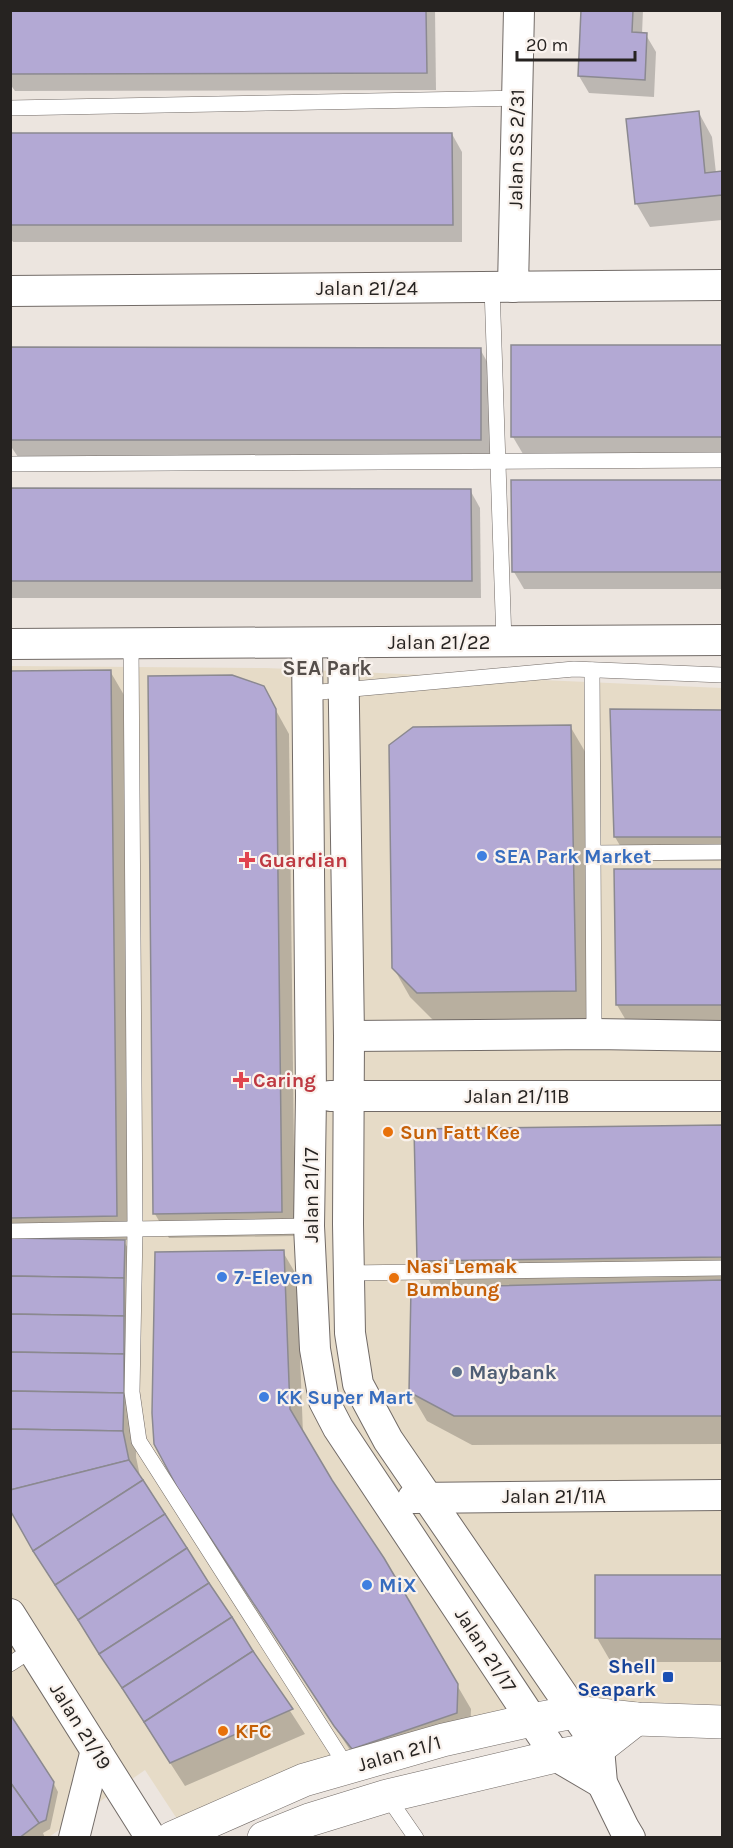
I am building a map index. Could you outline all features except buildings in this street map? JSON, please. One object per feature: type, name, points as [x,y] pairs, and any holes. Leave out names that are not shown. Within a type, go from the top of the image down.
[{"type":"street","name":"Jalan SS 2/31","points":[[502,287],[517,98],[519,10]]},
{"type":"street","name":"Jalan 21/24","points":[[10,291],[723,285]]},
{"type":"street","name":"Jalan 21/22","points":[[10,644],[723,640]]},
{"type":"street","name":"Jalan 21/17","points":[[307,643],[311,1096],[309,1226],[315,1349],[324,1401],[338,1428],[555,1756]]},
{"type":"street","name":"Jalan 21/17","points":[[343,643],[350,1333],[358,1384],[388,1440],[599,1748]]},
{"type":"street","points":[[348,1036],[594,1034],[723,1036]]},
{"type":"street","name":"Jalan 21/11B","points":[[311,1096],[723,1096]]},
{"type":"street","name":"Jalan 21/11A","points":[[386,1499],[723,1495]]},
{"type":"street","name":"Jalan 21/19","points":[[10,1614],[22,1656],[96,1750],[151,1838]]},
{"type":"street","name":"Jalan 21/1","points":[[172,1838],[304,1780],[443,1740],[532,1720],[574,1712],[636,1719],[723,1722]]},
{"type":"street","name":"Jalan 21/1","points":[[264,1838],[302,1829],[387,1796],[555,1756],[599,1748],[636,1719]]},
{"type":"street","points":[[599,1748],[602,1783],[630,1838]]},
{"type":"street","points":[[74,1838],[96,1750]]},
{"type":"street","points":[[555,1756],[602,1783]]},
{"type":"lane","points":[[10,108],[517,98]]},
{"type":"lane","points":[[502,287],[498,461],[504,642]]},
{"type":"lane","points":[[10,464],[723,460]]},
{"type":"lane","points":[[574,640],[574,669]]},
{"type":"lane","points":[[131,644],[135,1230],[132,1392],[139,1441],[347,1767]]},
{"type":"lane","points":[[309,693],[574,669],[723,675]]},
{"type":"lane","points":[[592,670],[594,1034]]},
{"type":"lane","points":[[594,853],[723,852]]},
{"type":"lane","points":[[10,1231],[309,1226]]},
{"type":"lane","points":[[349,1273],[723,1268]]},
{"type":"lane","points":[[387,1796],[416,1838]]},
{"type":"shaded area","points":[[11,666],[266,668],[722,688],[722,1705],[545,1699],[354,1755],[179,1822],[145,1770],[49,1837],[11,1838]]},
{"type":"place","name":"SEA Park Market","points":[[482,856]]},
{"type":"place","name":"Guardian","points":[[247,860]]},
{"type":"place","name":"Caring","points":[[241,1080]]},
{"type":"place","name":"Sun Fatt Kee","points":[[388,1132]]},
{"type":"place","name":"7-Eleven","points":[[222,1277]]},
{"type":"place","name":"Nasi Lemak Bumbung","points":[[394,1278]]},
{"type":"place","name":"Maybank","points":[[457,1372]]},
{"type":"place","name":"KK Super Mart","points":[[264,1397]]},
{"type":"place","name":"MiX","points":[[367,1585]]},
{"type":"place","name":"Shell Seapark","points":[[668,1677]]},
{"type":"place","name":"KFC","points":[[223,1731]]},
{"type":"district","name":"SEA Park","points":[[327,668]]}]
